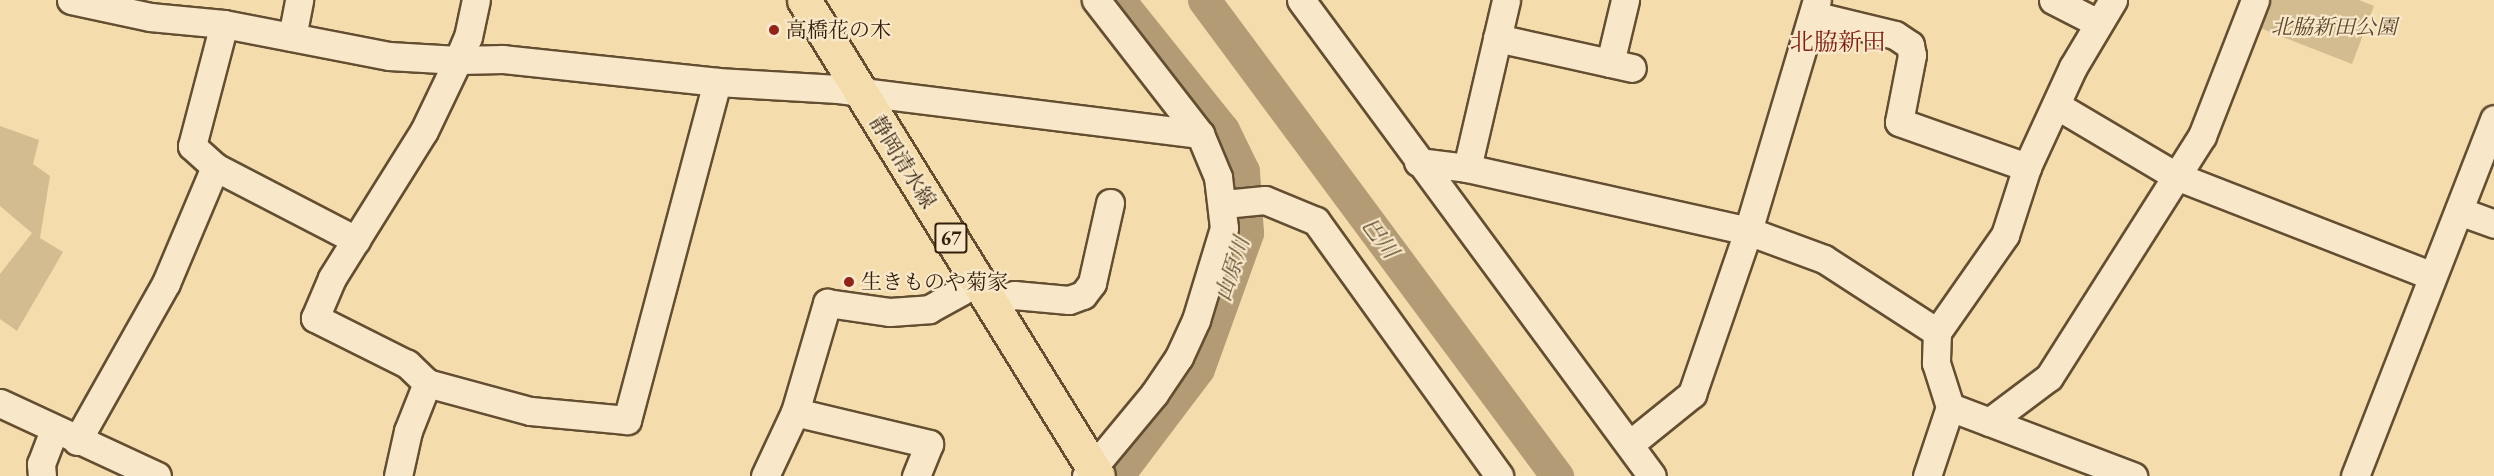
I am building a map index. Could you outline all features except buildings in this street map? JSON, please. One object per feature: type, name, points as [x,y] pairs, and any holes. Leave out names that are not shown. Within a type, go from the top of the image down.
[{"type":"main road","name":"静岡清水線","points":[[783,0],[849,90],[1089,474]]},
{"type":"main road","name":"静岡清水線","points":[[804,0],[849,90]]},
{"type":"street","points":[[71,0],[150,17],[224,24],[389,56],[458,60],[503,59],[717,82],[849,90],[1200,134]]},
{"type":"street","points":[[292,37],[298,0]]},
{"type":"street","points":[[476,0],[458,60],[424,130],[332,278],[315,318],[407,364],[427,383],[530,411],[627,420],[667,281],[717,82]]},
{"type":"street","points":[[1089,474],[1179,357],[1216,262],[1224,228],[1224,204],[1218,177],[1200,134],[1096,0]]},
{"type":"street","points":[[1301,0],[1418,162],[1652,476]]},
{"type":"street","points":[[1467,168],[1506,0]]},
{"type":"street","points":[[1497,38],[1621,66],[1625,0]]},
{"type":"street","points":[[2053,0],[2098,23]]},
{"type":"street","points":[[1928,476],[1950,407],[1936,363],[1937,332],[2005,235],[2027,167],[2098,23],[2113,0]]},
{"type":"street","points":[[1989,422],[2049,377],[2202,136],[2255,0]]},
{"type":"street","points":[[1630,444],[1692,394],[1748,231],[1815,8],[1895,35],[1910,45],[1912,55],[1899,122],[2027,167]]},
{"type":"street","points":[[224,24],[192,146],[215,166],[356,240]]},
{"type":"street","points":[[2056,105],[2176,176],[2432,276]]},
{"type":"street","points":[[2355,476],[2494,119]]},
{"type":"street","points":[[1418,162],[1467,168],[1748,231],[1824,259],[1937,332]]},
{"type":"street","points":[[42,476],[42,464],[65,435],[166,283],[215,166]]},
{"type":"street","points":[[1224,204],[1266,200],[1316,221],[1499,476]]},
{"type":"street","points":[[765,476],[795,412],[827,303],[890,312],[929,309],[976,296],[1014,294],[1069,300],[1083,295],[1092,283],[1110,203]]},
{"type":"street","points":[[2459,211],[2494,224]]},
{"type":"street","points":[[398,476],[408,431],[427,383]]},
{"type":"street","points":[[0,404],[157,476]]},
{"type":"street","points":[[1950,407],[2133,476]]},
{"type":"street","points":[[795,412],[929,444],[916,476]]},
{"type":"green space","name":"北脇新田公園","points":[[2265,0],[2359,0],[2374,6],[2352,64],[2255,26]]},
{"type":"green space","points":[[0,126],[39,140],[33,164],[50,176],[40,238],[63,252],[17,331],[0,319],[0,274],[32,233],[0,206]]},
{"type":"waterway","name":"山原川","points":[[1117,476],[1198,369],[1247,233],[1243,171],[1223,130],[1119,0]]},
{"type":"waterway","name":"巴川","points":[[1204,0],[1557,476]]},
{"type":"place","name":"高橋花の木","points":[[774,30]]},
{"type":"place","name":"生きものや菊家","points":[[849,282]]},
{"type":"district","name":"北脇新田","points":[[1838,42]]}]
